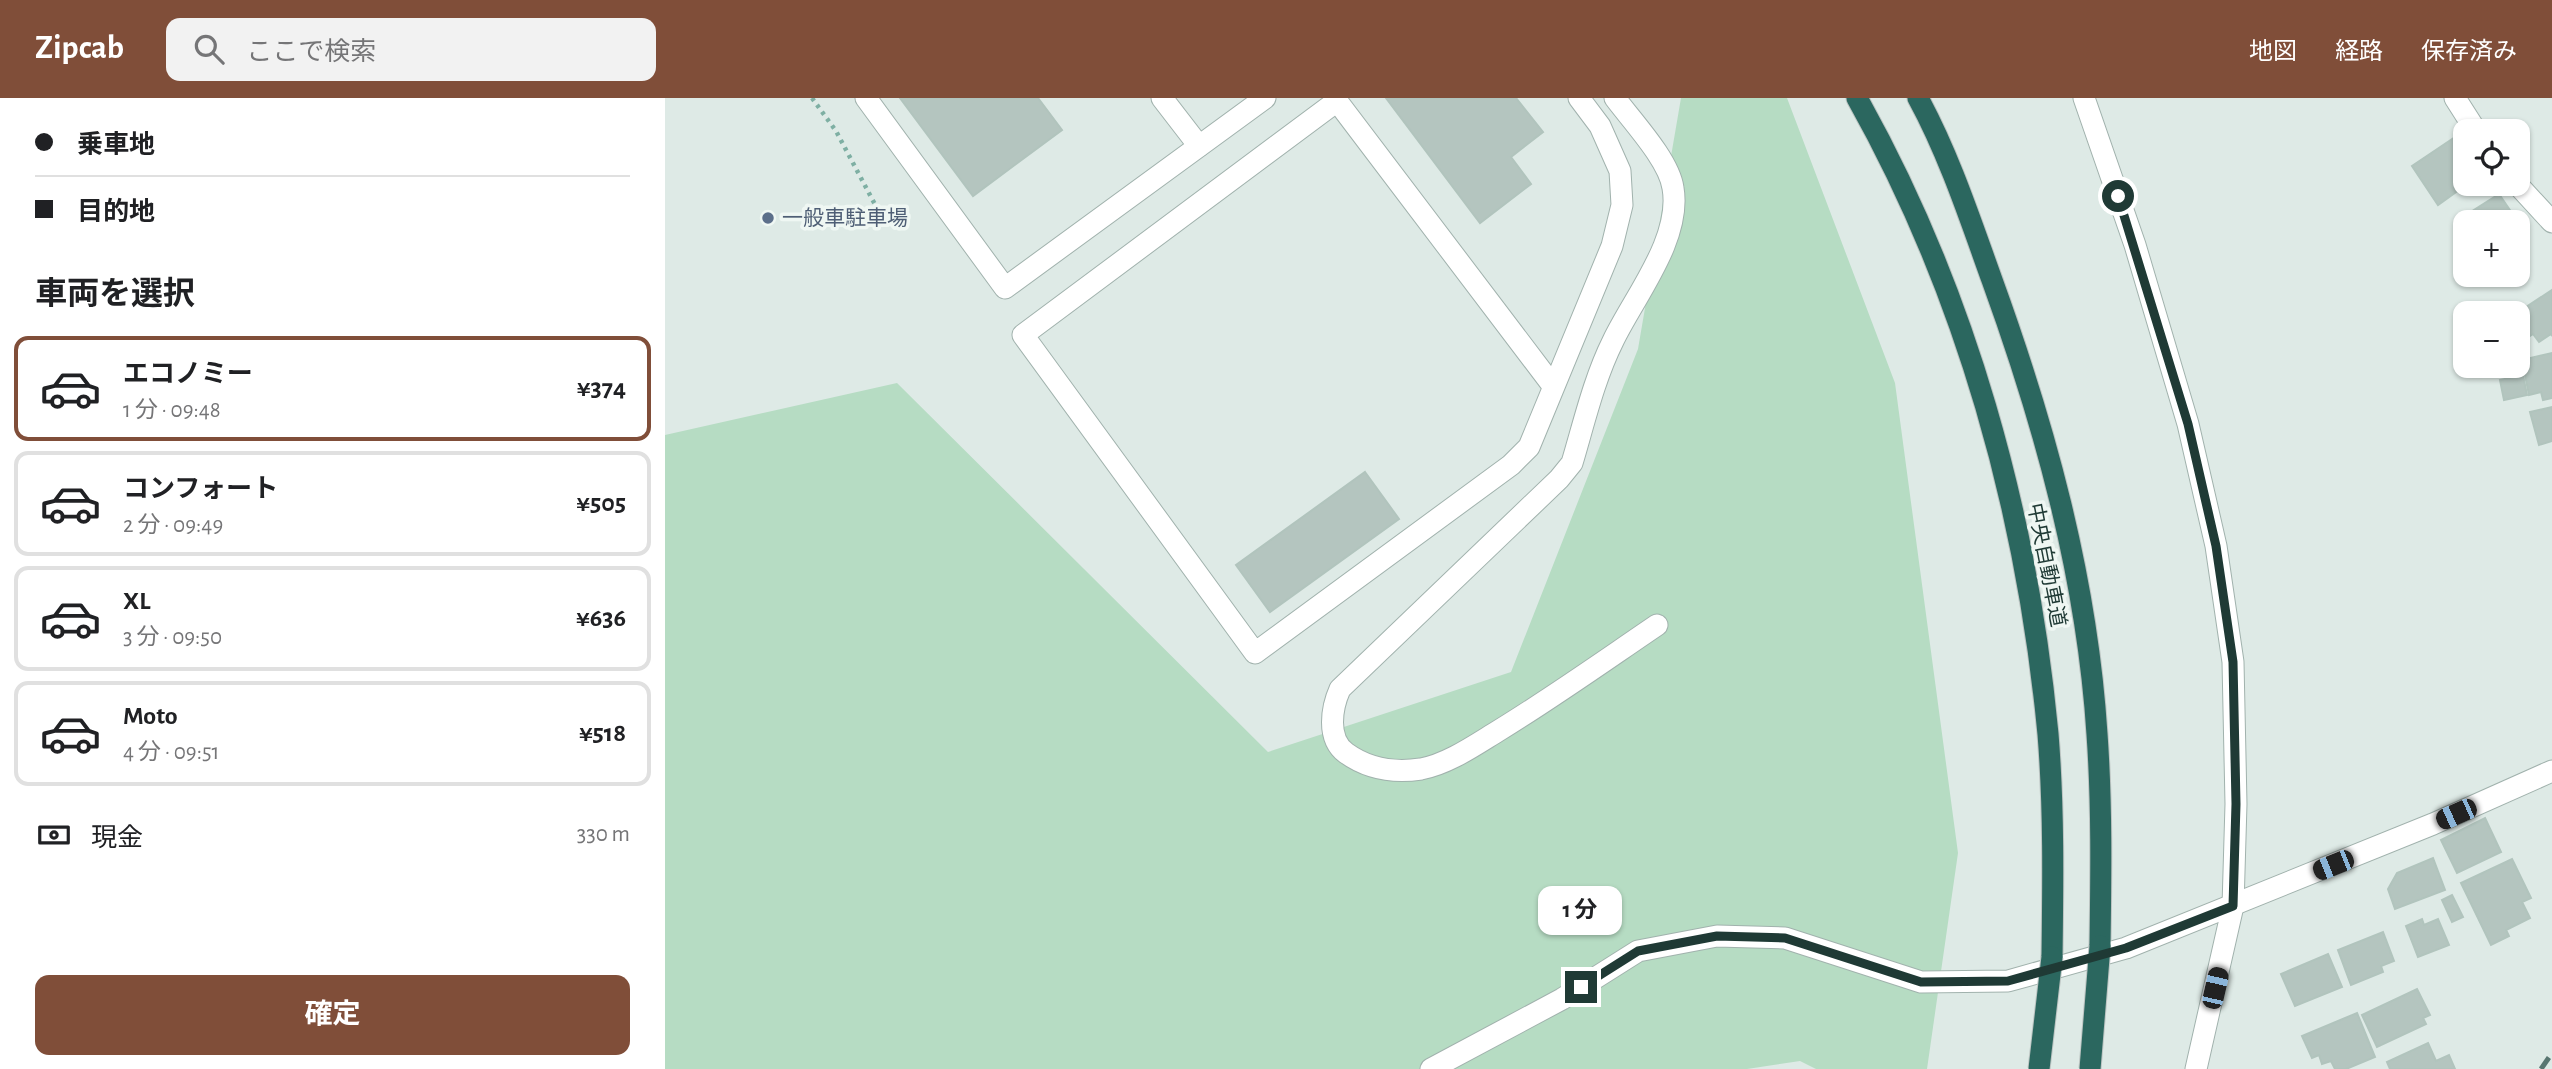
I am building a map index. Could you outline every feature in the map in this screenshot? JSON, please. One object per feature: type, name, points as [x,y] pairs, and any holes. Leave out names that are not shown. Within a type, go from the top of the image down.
[{"type":"highway","name":"中央自動車道","points":[[1857,98],[1913,208],[1953,305],[1989,415],[2015,522],[2035,626],[2048,735],[2054,846],[2052,957],[2039,1069]]},
{"type":"highway","name":"中央自動車道","points":[[1918,98],[1968,214],[2039,417],[2063,511],[2085,624],[2097,732],[2102,839],[2100,946],[2090,1069]]},
{"type":"street","points":[[866,98],[1005,288],[1265,98]]},
{"type":"street","points":[[1162,98],[1199,146]]},
{"type":"street","points":[[1553,386],[1337,102],[1023,335],[1255,653],[1511,465],[1529,447],[1612,246],[1622,205],[1620,171],[1600,127],[1579,98]]},
{"type":"street","points":[[1615,98],[1660,160],[1673,187],[1671,222],[1662,252],[1612,342],[1572,463],[1559,479],[1340,689],[1333,705],[1332,725],[1342,750],[1363,764],[1387,770],[1423,768],[1462,753],[1542,705],[1657,625]]},
{"type":"street","points":[[2084,98],[2135,245],[2188,424],[2216,546],[2233,662],[2236,804],[2233,906],[2196,1069]]},
{"type":"street","points":[[2455,98],[2468,119]]},
{"type":"street","points":[[2528,196],[2552,222]]},
{"type":"street","points":[[1431,1069],[1562,999],[1638,951],[1717,936],[1785,938],[1921,982],[2008,981],[2126,948],[2433,824],[2552,771]]},
{"type":"path","points":[[812,98],[836,131],[888,229]]},
{"type":"green space","points":[[1681,98],[1787,98],[1895,383],[1958,853],[1927,1069],[1816,1069],[1800,1061],[1747,1069],[665,1069],[665,435],[897,383],[1268,752],[1511,672],[1638,349]]},
{"type":"building","points":[[900,98],[1038,98],[1062,130],[973,196]]},
{"type":"building","points":[[1386,98],[1516,98],[1543,132],[1511,157],[1531,184],[1480,223]]},
{"type":"building","points":[[2453,138],[2453,194],[2438,205],[2412,166]]},
{"type":"building","points":[[2496,196],[2500,196],[2510,210],[2474,210]]},
{"type":"building","points":[[2552,290],[2552,336],[2551,334],[2539,342],[2533,334],[2530,336],[2530,304]]},
{"type":"building","points":[[2552,353],[2552,398],[2543,400],[2541,392],[2529,395],[2526,378],[2530,378],[2530,358]]},
{"type":"building","points":[[2524,378],[2527,395],[2504,400],[2500,380]]},
{"type":"building","points":[[2552,407],[2552,441],[2539,445],[2530,412]]},
{"type":"building","points":[[1365,472],[1399,519],[1270,612],[1236,565]]},
{"type":"building","points":[[2485,818],[2501,852],[2457,873],[2441,840]]},
{"type":"building","points":[[2433,858],[2445,890],[2395,909],[2388,889],[2397,873]]},
{"type":"building","points":[[2512,859],[2531,898],[2522,902],[2530,918],[2506,930],[2509,936],[2491,945],[2461,883]]},
{"type":"building","points":[[2452,895],[2463,917],[2452,922],[2442,900]]},
{"type":"building","points":[[2422,919],[2424,925],[2438,919],[2449,945],[2418,957],[2406,926]]},
{"type":"building","points":[[2383,932],[2394,961],[2381,966],[2383,972],[2351,985],[2338,950]]},
{"type":"building","points":[[2328,954],[2342,987],[2295,1006],[2281,974]]},
{"type":"building","points":[[2417,989],[2430,1015],[2423,1018],[2426,1024],[2377,1047],[2362,1015]]},
{"type":"building","points":[[2357,1013],[2375,1057],[2346,1069],[2335,1069],[2331,1061],[2322,1064],[2319,1055],[2312,1058],[2302,1036]]},
{"type":"building","points":[[2428,1043],[2436,1061],[2449,1055],[2455,1069],[2390,1069],[2387,1062]]},
{"type":"railway","points":[[2541,1069],[2552,1053]]},
{"type":"place","name":"一般車駐車場","points":[[768,218]]},
{"type":"route","points":[[1581,987],[1638,951],[1717,936],[1785,938],[1921,982],[2008,981],[2126,948],[2233,906],[2236,804],[2233,662],[2216,546],[2188,424],[2118,196]]}]
